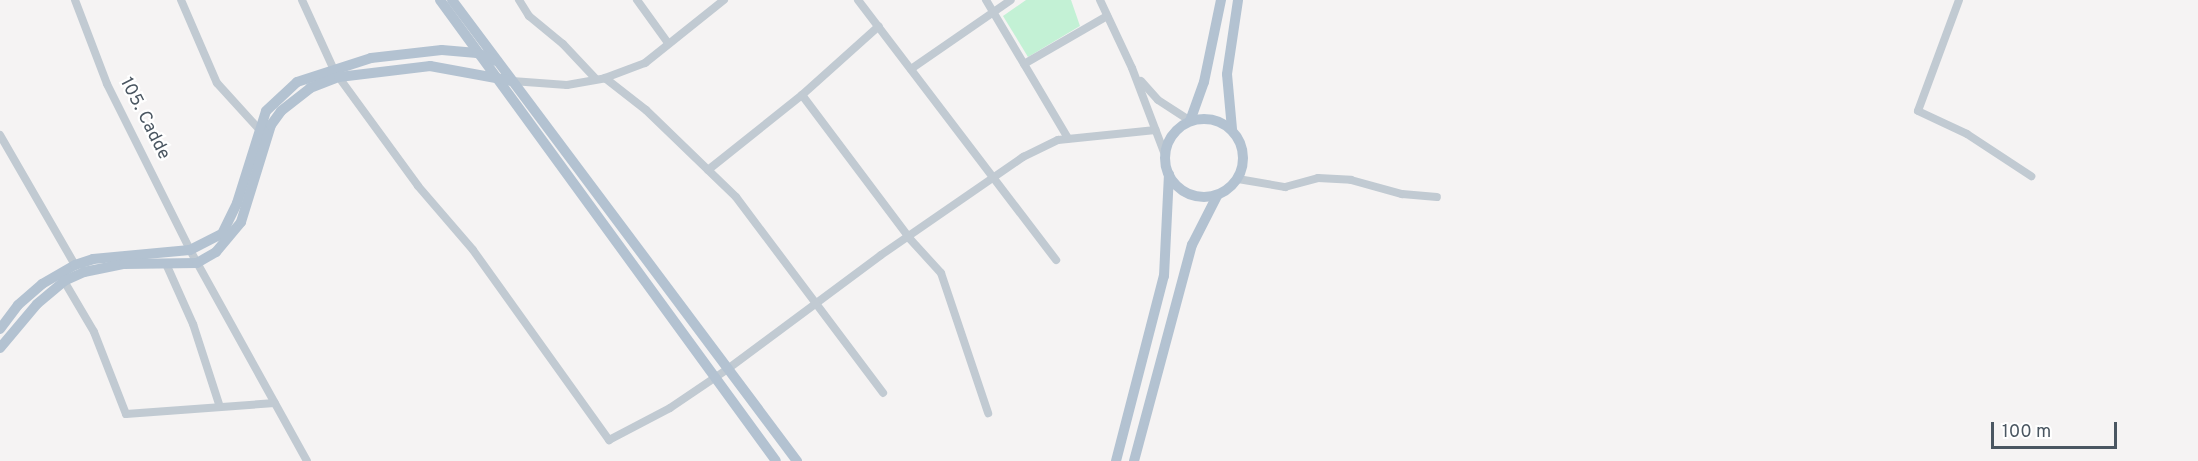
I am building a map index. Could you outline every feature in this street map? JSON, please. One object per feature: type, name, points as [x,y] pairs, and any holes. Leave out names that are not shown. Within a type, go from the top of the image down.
[{"type":"main road","points":[[440,0],[776,461]]},
{"type":"main road","points":[[452,0],[797,461]]},
{"type":"main road","points":[[1190,121],[1204,82],[1221,0]]},
{"type":"main road","points":[[1134,461],[1192,245],[1217,196],[1238,179],[1244,153],[1232,129],[1227,74],[1239,0]]},
{"type":"main road","points":[[0,329],[18,305],[42,284],[75,265],[93,259],[162,256],[190,250],[222,234],[230,224],[258,128],[279,96],[297,82],[333,67],[371,58],[442,50],[477,53],[497,61]]},
{"type":"main road","points":[[0,348],[37,304],[64,281],[84,272],[124,264],[167,266],[197,263],[230,240],[241,222],[264,141],[281,111],[310,88],[339,77],[430,66],[512,81]]},
{"type":"main road","points":[[1116,461],[1164,276],[1168,174],[1165,155],[1174,132],[1190,121],[1208,118],[1232,129]]},
{"type":"main road","points":[[1168,174],[1180,189],[1191,195],[1217,196]]},
{"type":"street","name":"105. Cadde","points":[[75,0],[107,84],[190,250],[307,461]]},
{"type":"street","points":[[181,0],[217,83],[258,128]]},
{"type":"street","points":[[302,0],[339,77],[418,186],[479,259],[609,440],[670,408],[715,378],[908,236],[1023,157],[1068,138],[1155,130]]},
{"type":"street","points":[[519,0],[529,16],[600,79],[646,110],[735,197],[883,393]]},
{"type":"street","points":[[637,0],[668,43]]},
{"type":"street","points":[[512,81],[567,85],[600,79],[645,63],[724,0]]},
{"type":"street","points":[[858,0],[992,179],[1056,260]]},
{"type":"street","points":[[986,0],[1068,138]]},
{"type":"street","points":[[911,69],[1011,0]]},
{"type":"street","points":[[1100,0],[1132,68],[1165,155]]},
{"type":"street","points":[[1959,0],[1919,100],[1918,111],[1967,134],[2031,176]]},
{"type":"street","points":[[1024,64],[1107,16]]},
{"type":"street","points":[[708,170],[802,95],[879,26]]},
{"type":"street","points":[[1132,68],[1146,90],[1190,121]]},
{"type":"street","points":[[802,95],[947,286],[988,413]]},
{"type":"street","points":[[0,135],[75,265]]},
{"type":"street","points":[[1238,179],[1284,187],[1318,178],[1351,180],[1402,194],[1437,197]]},
{"type":"street","points":[[167,266],[193,324],[220,407]]},
{"type":"street","points":[[64,281],[94,332],[126,414],[275,403]]},
{"type":"green space","points":[[1026,0],[1071,0],[1080,26],[1028,57],[1003,16]]}]
